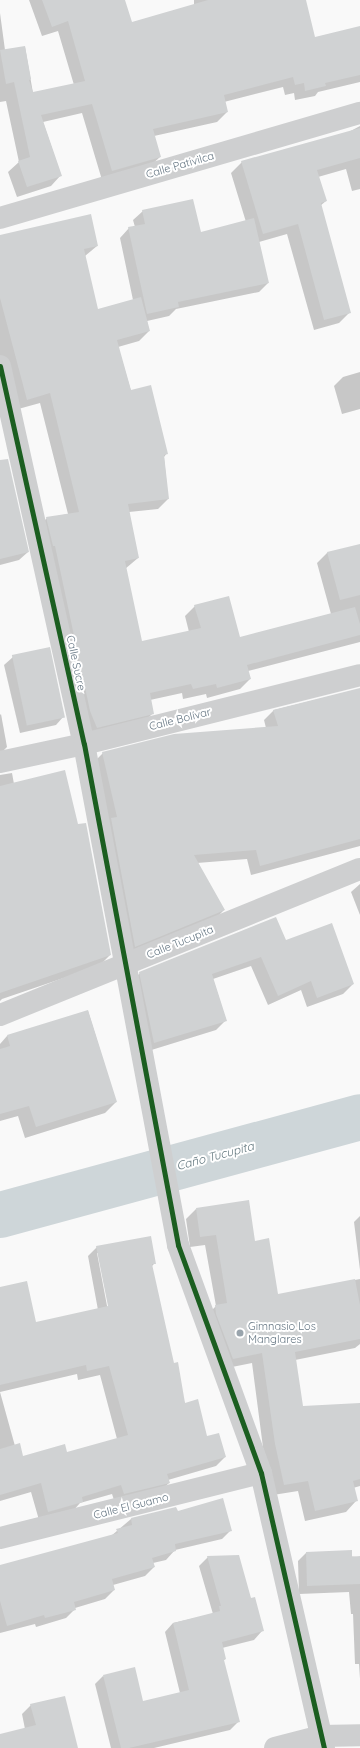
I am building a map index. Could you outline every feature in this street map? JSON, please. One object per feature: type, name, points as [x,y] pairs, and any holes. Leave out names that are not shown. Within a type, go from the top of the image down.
[{"type":"street","name":"Calle Pativilca","points":[[0,218],[360,113]]},
{"type":"street","name":"Calle Sucre","points":[[0,366],[84,744],[124,965],[178,1245],[261,1473],[322,1742]]},
{"type":"street","name":"Calle Bolívar","points":[[0,762],[84,744],[360,675]]},
{"type":"street","name":"Calle Tucupita","points":[[0,1015],[360,869]]},
{"type":"street","name":"Calle El Guamo","points":[[0,1538],[261,1473]]},
{"type":"street","points":[[275,1748],[360,1735]]},
{"type":"building","points":[[42,0],[125,0],[132,22],[208,0],[306,0],[315,37],[360,26],[360,75],[325,83],[326,86],[305,91],[304,83],[295,85],[293,77],[224,95],[228,112],[153,129],[161,157],[112,171],[92,104],[41,115],[62,176],[27,187],[18,161],[30,157],[14,82],[6,84],[0,50],[25,46],[31,79],[29,80],[33,92],[85,81],[68,21],[52,27]]},
{"type":"building","points":[[360,128],[360,158],[317,170],[327,201],[321,203],[351,313],[324,320],[298,224],[263,234],[241,161]]},
{"type":"building","points":[[193,199],[201,232],[254,218],[269,283],[178,302],[179,307],[147,314],[128,227],[145,224],[142,210]]},
{"type":"building","points":[[91,214],[98,246],[84,249],[98,309],[141,297],[150,331],[117,340],[131,390],[151,385],[168,454],[164,455],[169,499],[128,504],[139,558],[125,561],[142,641],[201,628],[194,605],[229,596],[240,637],[355,607],[360,624],[360,635],[247,665],[251,679],[217,688],[216,684],[193,689],[191,684],[150,693],[154,714],[97,728],[90,711],[55,546],[53,546],[46,517],[79,512],[50,393],[27,400],[0,298],[0,235]]},
{"type":"building","points":[[8,459],[29,552],[0,559],[0,460]]},
{"type":"building","points":[[360,544],[360,595],[340,600],[327,552]]},
{"type":"building","points":[[50,647],[65,717],[27,726],[12,655]]},
{"type":"building","points":[[360,688],[360,839],[260,866],[256,850],[194,855],[225,910],[135,947],[111,818],[117,817],[102,752],[174,734],[278,726],[273,710]]},
{"type":"building","points":[[65,770],[78,824],[86,823],[111,955],[0,993],[0,786]]},
{"type":"building","points":[[276,917],[286,940],[332,923],[354,984],[317,998],[311,981],[278,996],[261,957],[212,974],[227,1021],[154,1043],[139,972]]},
{"type":"building","points":[[88,1010],[117,1102],[36,1127],[29,1106],[0,1114],[0,1049],[10,1046],[7,1035]]},
{"type":"building","points":[[249,1200],[255,1241],[269,1238],[278,1294],[355,1279],[360,1305],[360,1339],[295,1352],[303,1406],[360,1403],[360,1479],[353,1481],[358,1501],[315,1511],[308,1481],[284,1485],[275,1444],[262,1353],[233,1359],[216,1314],[215,1305],[227,1303],[216,1235],[200,1237],[196,1208]]},
{"type":"building","points":[[151,1236],[156,1264],[152,1264],[174,1363],[178,1362],[185,1403],[198,1399],[207,1436],[219,1433],[226,1457],[167,1474],[170,1483],[124,1494],[121,1485],[82,1497],[83,1502],[48,1512],[41,1483],[0,1495],[0,1449],[20,1443],[23,1456],[65,1444],[67,1452],[128,1435],[109,1366],[87,1371],[86,1365],[0,1385],[0,1287],[27,1281],[36,1322],[108,1306],[96,1246]]},
{"type":"building","points":[[223,1498],[232,1531],[175,1544],[176,1551],[152,1558],[155,1567],[112,1579],[115,1590],[74,1602],[76,1610],[45,1618],[44,1615],[7,1626],[0,1601],[0,1565],[118,1533],[116,1529],[132,1525],[131,1518],[176,1507],[178,1511]]},
{"type":"building","points":[[352,1550],[352,1557],[360,1556],[360,1584],[307,1586],[306,1552]]},
{"type":"building","points":[[239,1555],[251,1598],[255,1597],[264,1631],[222,1642],[226,1659],[224,1660],[240,1722],[129,1748],[121,1748],[103,1675],[135,1667],[143,1701],[189,1690],[173,1623],[220,1611],[219,1606],[221,1606],[207,1556]]},
{"type":"building","points":[[65,1696],[78,1748],[0,1748],[0,1734],[36,1725],[30,1704]]},
{"type":"waterway","name":"Caño Tucupita","points":[[0,1215],[360,1117]]},
{"type":"cycle path","points":[[0,366],[84,744],[178,1245],[261,1473],[324,1748]]},
{"type":"place","name":"Gimnasio Los Manglares","points":[[240,1333]]}]
